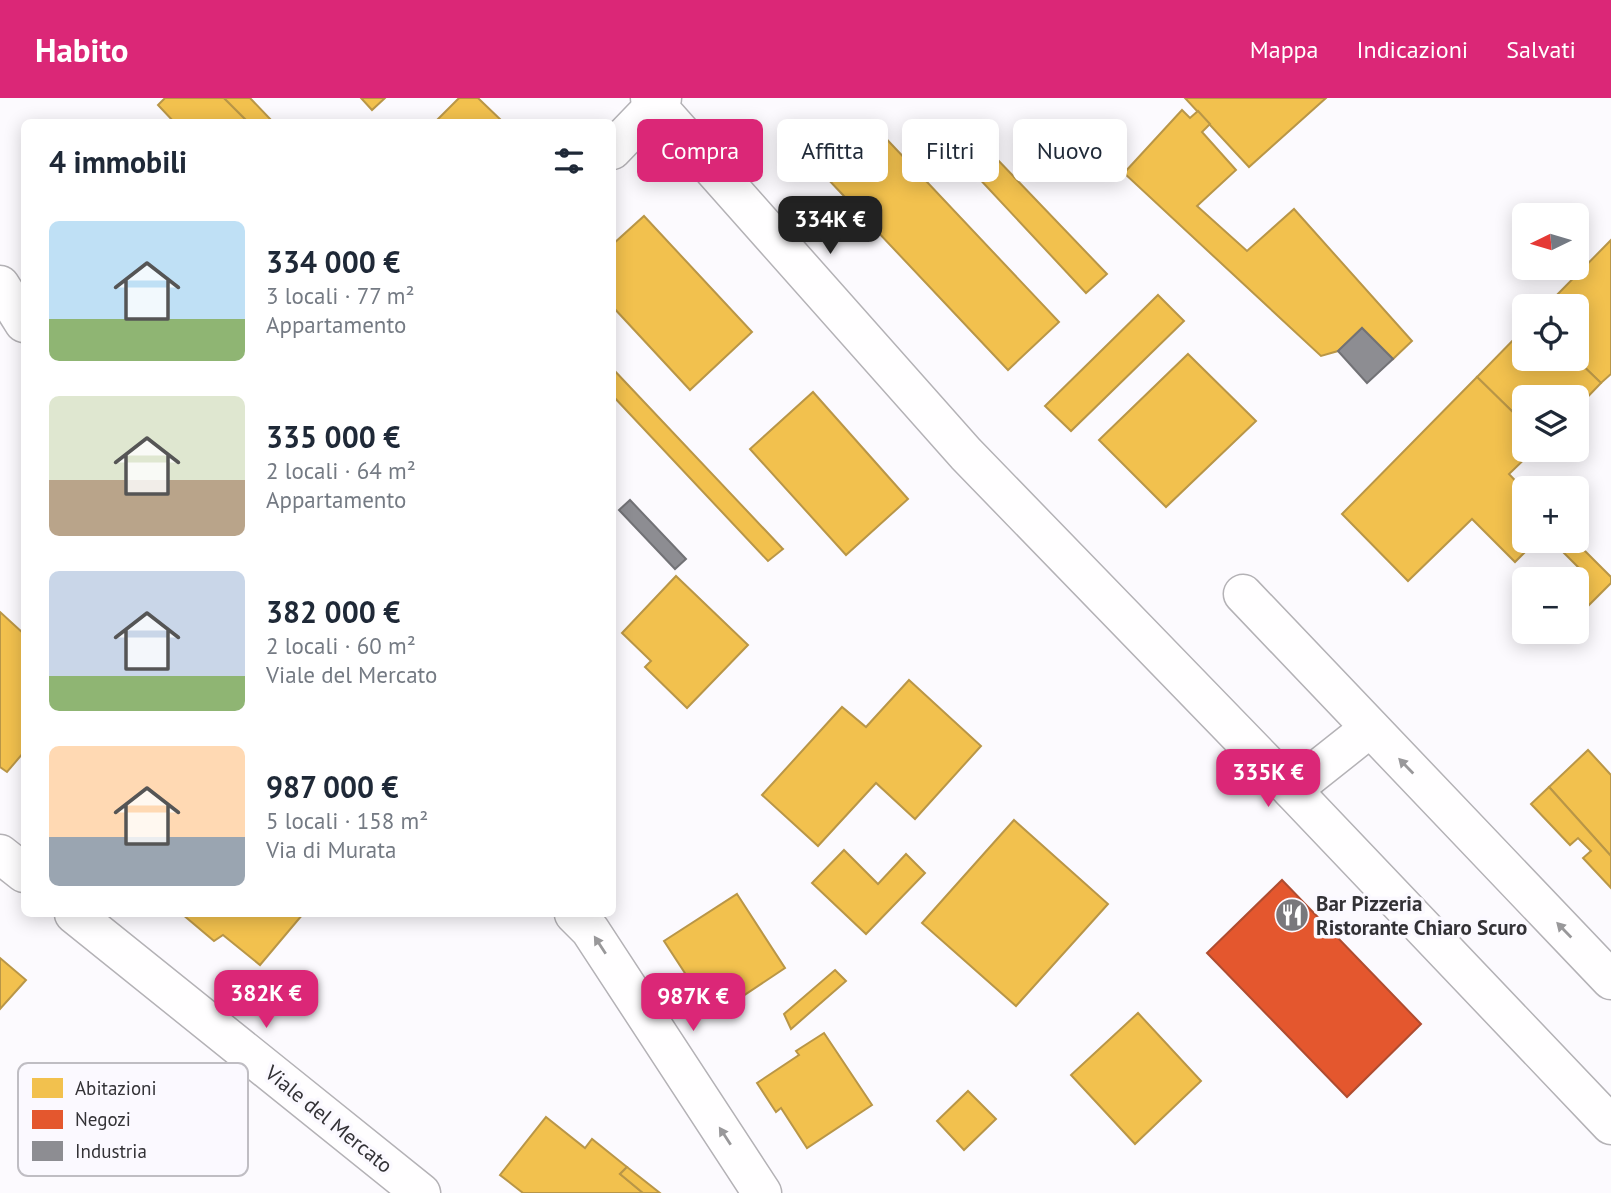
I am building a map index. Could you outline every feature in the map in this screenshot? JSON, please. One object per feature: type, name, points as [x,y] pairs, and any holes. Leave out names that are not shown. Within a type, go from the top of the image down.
[{"type":"street","points":[[616,145],[656,100],[966,454],[1292,790],[1611,1125]]},
{"type":"street","points":[[0,285],[21,318]]},
{"type":"street","points":[[1243,594],[1611,980]]},
{"type":"street","points":[[1292,790],[1370,728]]},
{"type":"street","points":[[0,853],[21,870]]},
{"type":"street","name":"Viale del Mercato","points":[[78,917],[421,1193]]},
{"type":"street","points":[[577,917],[590,930],[762,1193]]},
{"type":"building: Abitazioni","points":[[165,98],[224,98],[245,119],[171,119],[158,105]]},
{"type":"building: Abitazioni","points":[[224,98],[250,98],[270,119],[245,119]]},
{"type":"building: Abitazioni","points":[[361,98],[385,98],[372,110]]},
{"type":"building: Abitazioni","points":[[459,98],[478,98],[500,119],[438,119]]},
{"type":"building: Abitazioni","points":[[1185,98],[1326,98],[1249,167]]},
{"type":"building: Abitazioni","points":[[1182,110],[1190,118],[1198,111],[1210,124],[1202,132],[1236,170],[1197,206],[1247,251],[1294,209],[1412,341],[1393,359],[1362,328],[1338,351],[1321,356],[1127,176],[1127,170]]},
{"type":"building: Abitazioni","points":[[888,141],[902,155],[902,182],[927,182],[1059,322],[1008,370],[831,182],[888,182]]},
{"type":"building: Abitazioni","points":[[999,161],[1013,176],[1013,182],[1019,182],[1107,274],[1086,293],[982,182],[999,182]]},
{"type":"building: Abitazioni","points":[[644,216],[752,332],[690,390],[616,310],[616,241]]},
{"type":"building: Abitazioni","points":[[1611,240],[1611,374],[1601,383],[1588,371],[1589,294],[1558,294],[1572,280],[1589,280],[1589,262]]},
{"type":"building: Abitazioni","points":[[1158,295],[1184,321],[1071,431],[1045,406]]},
{"type":"building: Abitazioni","points":[[1512,341],[1512,371],[1588,371],[1601,383],[1589,396],[1589,385],[1512,385],[1512,411],[1477,377]]},
{"type":"building: Abitazioni","points":[[1188,354],[1256,421],[1166,507],[1099,440]]},
{"type":"building: Abitazioni","points":[[616,372],[783,549],[768,561],[616,399]]},
{"type":"building: Abitazioni","points":[[1477,377],[1512,411],[1512,462],[1522,462],[1509,474],[1512,477],[1512,553],[1524,553],[1515,562],[1472,519],[1408,581],[1342,514]]},
{"type":"building: Abitazioni","points":[[813,392],[908,499],[846,555],[750,449]]},
{"type":"building: Abitazioni","points":[[1564,553],[1587,553],[1611,577],[1611,583],[1589,605],[1589,567],[1578,567]]},
{"type":"building: Abitazioni","points":[[676,576],[748,645],[687,708],[645,667],[651,661],[622,633]]},
{"type":"building: Abitazioni","points":[[0,612],[21,631],[21,756],[7,772],[0,767]]},
{"type":"building: Abitazioni","points":[[909,680],[981,746],[915,819],[876,783],[818,846],[762,795],[842,707],[866,727]]},
{"type":"building: Abitazioni","points":[[1588,750],[1611,775],[1611,856],[1549,787]]},
{"type":"building: Abitazioni","points":[[1549,787],[1611,856],[1611,888],[1583,858],[1591,851],[1578,838],[1570,845],[1531,804]]},
{"type":"building: Abitazioni","points":[[1014,820],[1108,904],[1016,1006],[922,923]]},
{"type":"building: Abitazioni","points":[[844,850],[878,884],[906,854],[925,873],[866,934],[812,883]]},
{"type":"building: Abitazioni","points":[[737,894],[785,968],[713,1016],[664,941]]},
{"type":"building: Abitazioni","points":[[186,917],[300,917],[260,965],[223,935],[214,941]]},
{"type":"building: Abitazioni","points":[[0,958],[26,980],[0,1009]]},
{"type":"building: Abitazioni","points":[[835,970],[846,981],[791,1029],[784,1014]]},
{"type":"building: Abitazioni","points":[[1138,1013],[1201,1081],[1135,1144],[1071,1075]]},
{"type":"building: Abitazioni","points":[[824,1033],[872,1105],[807,1148],[781,1108],[776,1112],[757,1083],[799,1055],[796,1051]]},
{"type":"building: Abitazioni","points":[[968,1091],[996,1119],[964,1150],[937,1121]]},
{"type":"building: Abitazioni","points":[[546,1117],[585,1148],[592,1139],[627,1167],[620,1174],[643,1193],[523,1193],[500,1175]]},
{"type":"building: Abitazioni","points":[[627,1167],[660,1193],[643,1193],[620,1174]]},
{"type":"building: Negozi","points":[[1282,880],[1421,1024],[1347,1097],[1207,953]]},
{"type":"building: Industria","points":[[1362,328],[1393,359],[1367,383],[1338,351]]},
{"type":"building: Industria","points":[[630,500],[686,559],[675,569],[619,510]]},
{"type":"place","name":"Bar Pizzeria Ristorante Chiaro Scuro","points":[[1292,915]]}]
